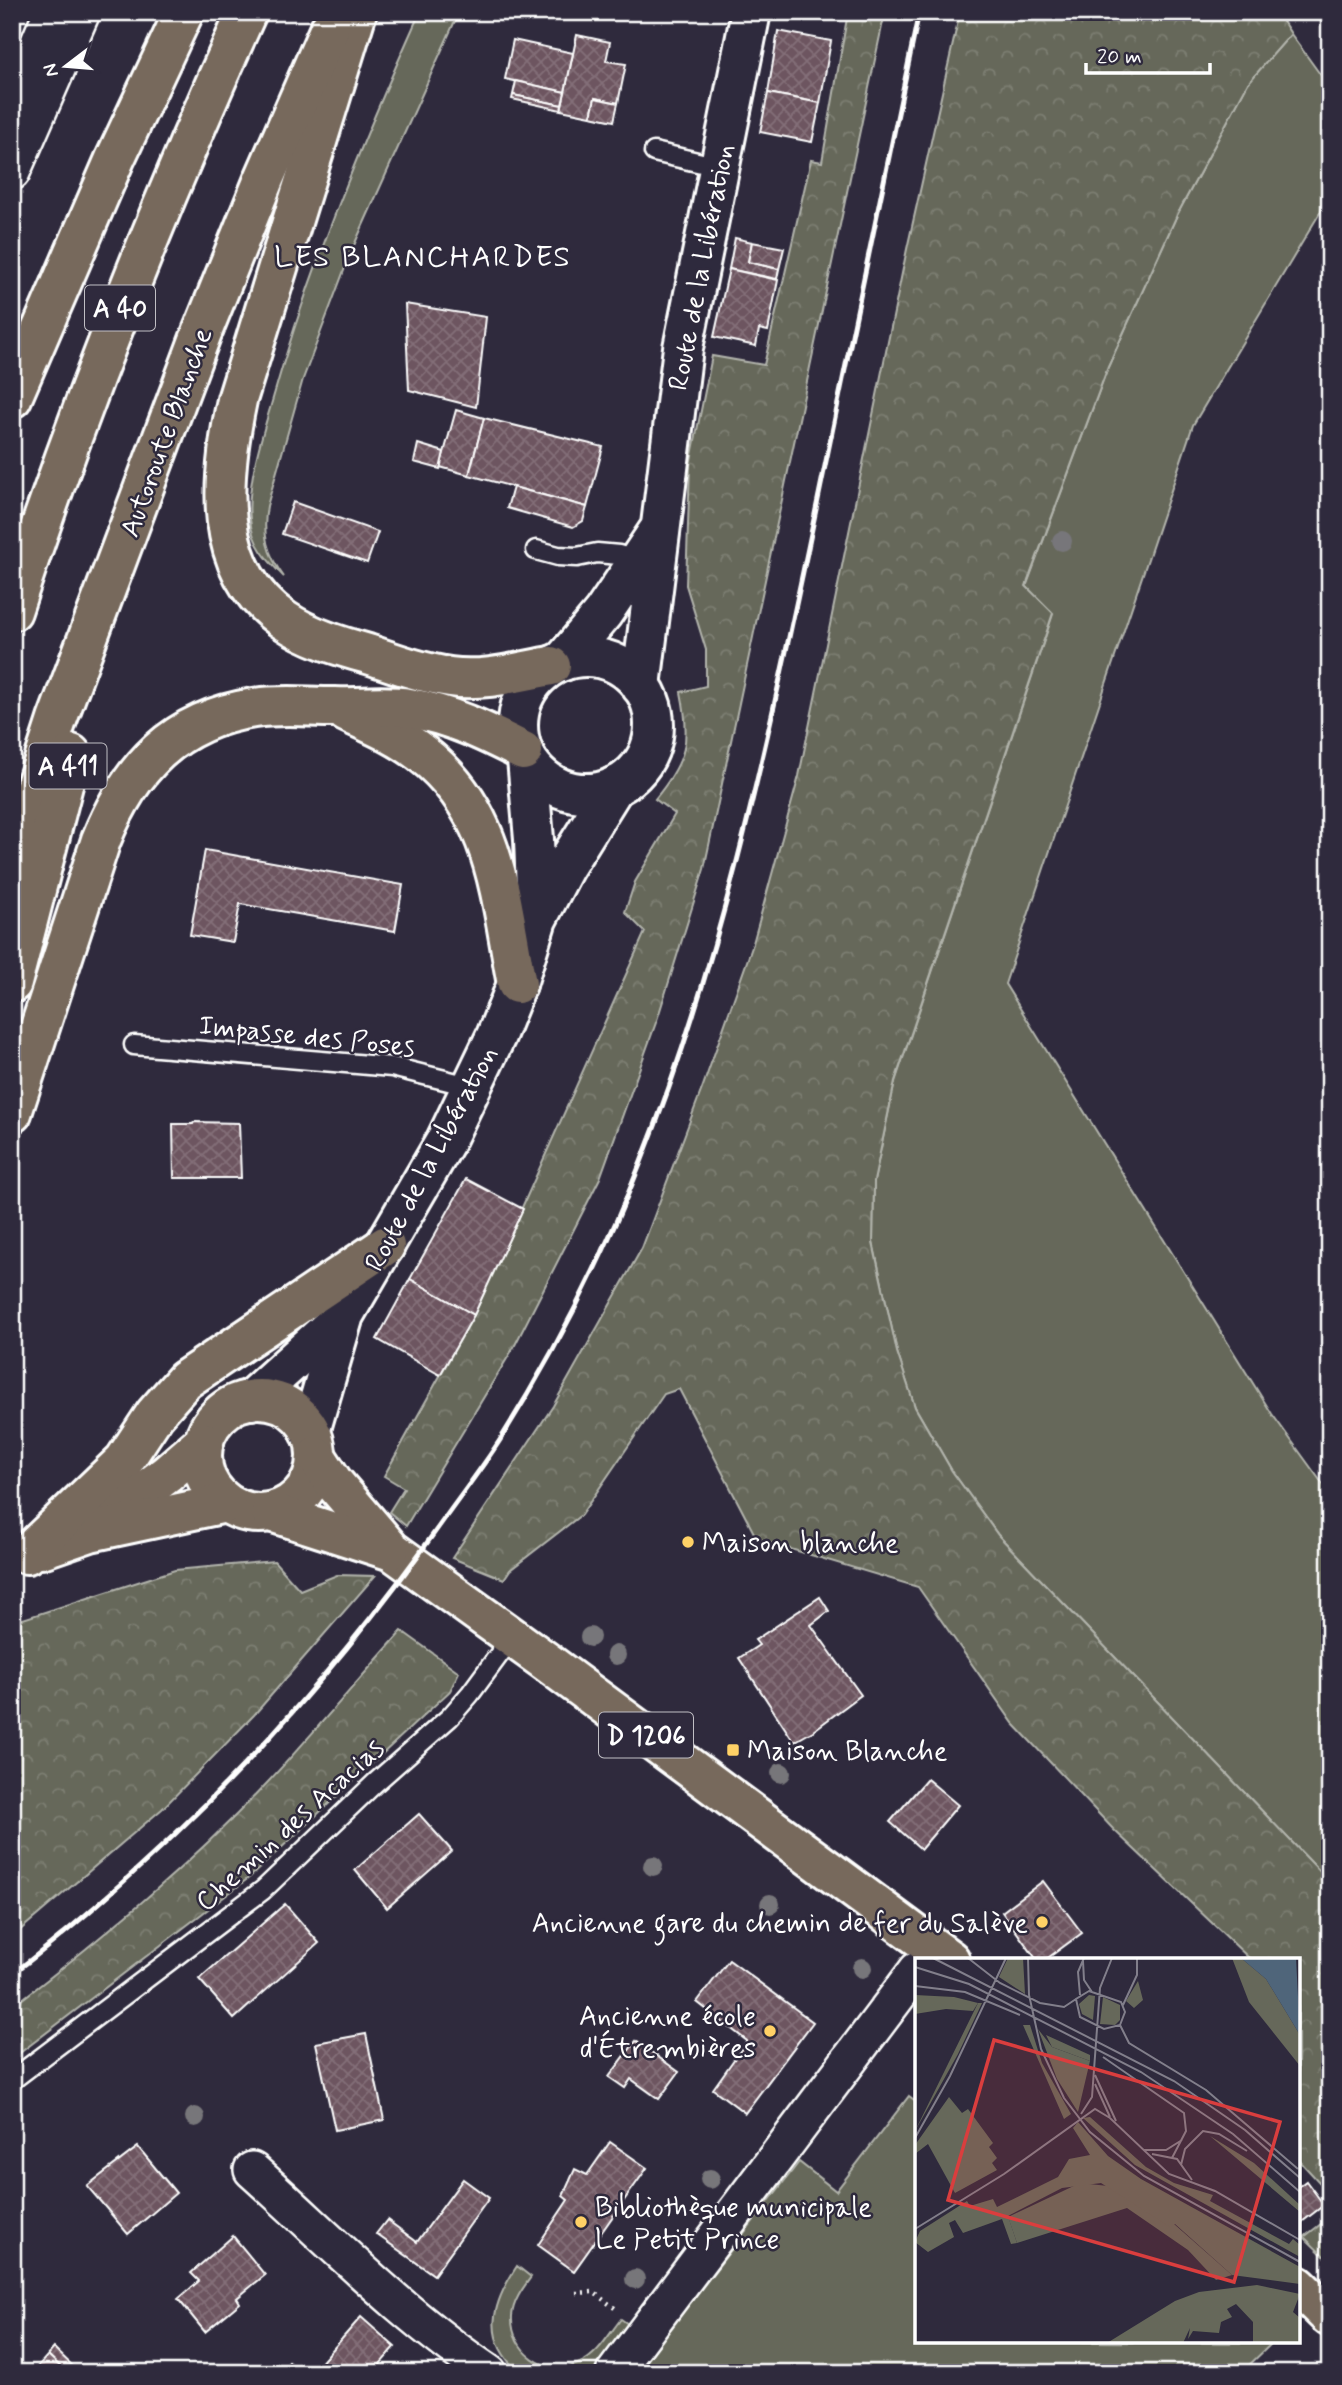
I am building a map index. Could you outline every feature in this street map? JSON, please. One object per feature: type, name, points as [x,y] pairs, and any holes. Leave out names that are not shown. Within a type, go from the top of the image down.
[{"type":"main road","points":[[12,398],[104,183],[184,12]]},
{"type":"main road","name":"A 40","points":[[12,611],[87,396],[144,247],[247,12]]},
{"type":"main road","name":"Autoroute Blanche","points":[[12,859],[57,720],[205,323],[264,178],[337,12]]},
{"type":"main road","points":[[356,12],[237,400],[225,464],[224,500],[231,541],[244,573],[259,597],[285,620],[323,639],[417,670],[452,678],[502,675],[557,664]]},
{"type":"main road","name":"Route de la Libération","points":[[641,686],[683,348],[751,12]]},
{"type":"main road","name":"Route de la Libération","points":[[537,919],[534,839],[525,755],[518,730],[520,709],[528,689],[557,664],[603,613],[662,525]]},
{"type":"main road","name":"A 411","points":[[12,983],[122,548]]},
{"type":"main road","name":"Route de la Libération","points":[[250,1400],[344,1315],[422,1184],[473,1087],[517,984],[537,919],[564,868],[615,786],[634,773],[647,754],[654,719],[652,707],[641,686],[623,668],[600,658],[575,657],[557,664]]},
{"type":"main road","points":[[12,1113],[101,840],[113,812],[128,785],[147,762],[170,742],[196,726],[254,708],[284,705],[338,708],[383,706],[418,710],[490,734],[525,755],[545,779],[561,788],[588,792],[615,786]]},
{"type":"main road","points":[[338,708],[419,751],[442,770],[460,793],[488,844],[517,984]]},
{"type":"main road","points":[[20,1556],[110,1476],[169,1396],[185,1380],[385,1246]]},
{"type":"main road","name":"Route de la Libération","points":[[313,1444],[344,1315]]},
{"type":"main road","points":[[250,1400],[274,1401],[286,1406],[295,1413],[313,1444],[314,1469],[303,1492],[283,1508],[271,1513],[252,1513],[226,1503],[205,1477],[204,1442],[207,1432],[221,1414],[240,1402],[250,1400]]},
{"type":"main road","points":[[90,1532],[129,1504],[204,1442]]},
{"type":"main road","name":"D 1206","points":[[313,1444],[332,1482],[391,1550],[512,1637],[930,1958]]},
{"type":"main road","points":[[20,1556],[90,1532],[226,1503]]},
{"type":"main road","name":"D 1206","points":[[271,1513],[391,1550]]},
{"type":"main road","points":[[1300,2288],[1330,2317]]},
{"type":"street","points":[[12,105],[52,12]]},
{"type":"street","points":[[12,172],[82,12]]},
{"type":"street","points":[[614,2373],[915,1980]]},
{"type":"street","points":[[252,2170],[421,2323],[489,2373]]},
{"type":"lane","points":[[654,152],[719,167]]},
{"type":"lane","points":[[536,550],[558,556],[597,553],[618,555],[638,561]]},
{"type":"lane","name":"Impasse des Poses","points":[[134,1045],[392,1067],[473,1087]]},
{"type":"lane","name":"Chemin des Acacias","points":[[12,2080],[263,1890],[374,1783],[450,1717],[512,1637]]},
{"type":"green space","points":[[420,12],[459,12],[351,252],[303,379],[266,516],[267,544],[284,577],[261,551],[251,528],[250,492],[259,446],[302,304],[320,255],[378,108]]},
{"type":"green space","points":[[848,12],[885,12],[704,869],[658,1017],[600,1178],[514,1347],[406,1526],[389,1512],[404,1488],[384,1476],[474,1315],[645,932],[625,912],[635,882],[675,814],[655,799],[674,773],[684,749],[686,724],[681,692],[706,686],[706,650],[686,585],[690,465],[712,356],[764,365],[811,160],[822,162]]},
{"type":"green space","points":[[960,12],[1277,12],[1291,34],[1248,83],[1177,215],[1108,367],[1026,586],[1053,613],[895,1081],[874,1181],[873,1243],[897,1352],[915,1407],[952,1471],[998,1535],[1330,1882],[1330,2194],[1300,2161],[1300,1958],[1249,1958],[1114,1830],[1013,1723],[918,1587],[757,1539],[679,1389],[664,1394],[581,1515],[510,1570],[504,1579],[452,1558],[553,1406],[642,1248],[752,947],[799,776],[907,249]]},
{"type":"green space","points":[[1291,34],[1330,88],[1330,196],[1193,425],[1005,984],[1272,1414],[1330,1494],[1330,1882],[998,1535],[952,1471],[915,1407],[897,1352],[873,1242],[874,1181],[895,1082],[1053,614],[1026,587],[1108,367],[1177,215],[1248,83]]},
{"type":"green space","points":[[274,1561],[300,1590],[337,1575],[375,1576],[254,1715],[162,1809],[12,1937],[12,1618],[17,1621],[175,1570]]},
{"type":"green space","points":[[402,1631],[459,1672],[450,1691],[250,1877],[12,2059],[12,2007],[112,1927],[208,1842],[285,1763]]},
{"type":"green space","points":[[909,2096],[915,2100],[915,2343],[1272,2343],[1241,2373],[636,2373],[799,2162],[836,2191]]},
{"type":"green space","points":[[1330,2217],[1330,2262],[1304,2237]]},
{"type":"green space","points":[[517,2266],[531,2277],[514,2305],[513,2329],[517,2340],[533,2359],[555,2367],[568,2367],[580,2363],[598,2350],[621,2319],[635,2329],[598,2373],[520,2373],[508,2360],[495,2334],[494,2321],[501,2294]]},
{"type":"building","points":[[778,31],[831,41],[820,103],[768,93]]},
{"type":"building","points":[[577,35],[610,42],[606,61],[626,64],[618,103],[595,98],[591,116],[561,110]]},
{"type":"building","points":[[513,40],[573,53],[565,92],[505,79]]},
{"type":"building","points":[[516,81],[565,92],[562,105],[513,95]]},
{"type":"building","points":[[768,93],[820,103],[812,142],[760,132]]},
{"type":"building","points":[[513,95],[562,105],[561,110],[512,99]]},
{"type":"building","points":[[595,98],[618,103],[614,121],[591,116]]},
{"type":"building","points":[[735,238],[752,242],[748,262],[779,269],[777,279],[729,269]]},
{"type":"building","points":[[752,242],[784,248],[779,269],[748,262]]},
{"type":"building","points":[[729,269],[778,280],[768,331],[759,329],[756,346],[714,337]]},
{"type":"building","points":[[405,304],[486,317],[476,407],[409,390]]},
{"type":"building","points":[[456,410],[484,418],[469,475],[440,467]]},
{"type":"building","points":[[484,418],[603,447],[587,507],[469,475]]},
{"type":"building","points":[[418,444],[444,452],[440,469],[414,462]]},
{"type":"building","points":[[513,487],[587,507],[583,521],[573,527],[507,508]]},
{"type":"building","points":[[293,502],[378,532],[367,563],[282,534]]},
{"type":"building","points":[[205,850],[403,885],[395,931],[240,904],[233,942],[190,935]]},
{"type":"building","points":[[239,1123],[241,1178],[174,1178],[173,1124]]},
{"type":"building","points":[[466,1179],[523,1209],[474,1315],[410,1279]]},
{"type":"building","points":[[410,1279],[474,1315],[440,1375],[377,1339]]},
{"type":"building","points":[[820,1597],[829,1611],[811,1625],[861,1695],[794,1742],[739,1658],[759,1645],[755,1640]]},
{"type":"building","points":[[927,1779],[958,1805],[921,1849],[890,1822]]},
{"type":"building","points":[[419,1814],[452,1851],[387,1908],[355,1870]]},
{"type":"building","name":"Ancienne gare du chemin de fer du Salève","points":[[1043,1881],[1082,1933],[1048,1958],[1036,1958],[1002,1912]]},
{"type":"building","points":[[285,1904],[319,1943],[234,2019],[199,1979]]},
{"type":"building","name":"Ancienne école d'Étrembières","points":[[729,1960],[813,2022],[745,2113],[713,2089],[747,2041],[697,2002]]},
{"type":"building","points":[[366,2034],[384,2120],[335,2130],[316,2043]]},
{"type":"building","points":[[636,2041],[679,2072],[659,2099],[631,2079],[625,2088],[609,2077]]},
{"type":"building","name":"Bibliothèque municipale Le Petit Prince","points":[[610,2142],[647,2168],[574,2271],[538,2245],[568,2200],[563,2196],[575,2169],[587,2175]]},
{"type":"building","points":[[138,2147],[176,2193],[128,2234],[87,2186]]},
{"type":"building","points":[[463,2179],[489,2198],[434,2275],[376,2234],[387,2220],[417,2242]]},
{"type":"building","points":[[1306,2181],[1324,2205],[1300,2223],[1300,2186]]},
{"type":"building","points":[[233,2236],[265,2275],[237,2298],[240,2303],[205,2332],[178,2299],[199,2281],[191,2273]]},
{"type":"building","points":[[361,2317],[395,2347],[380,2364],[383,2369],[379,2373],[328,2373],[319,2365]]},
{"type":"building","points":[[54,2348],[80,2373],[67,2373],[48,2355]]},
{"type":"building","points":[[48,2355],[67,2373],[32,2373]]},
{"type":"building","points":[[289,2362],[300,2373],[280,2373]]},
{"type":"railway","points":[[12,1974],[95,1907],[211,1799],[282,1724],[348,1646],[411,1565],[500,1440],[559,1339],[611,1233],[669,1087],[694,1012],[738,859],[791,626],[919,12]]},
{"type":"place","name":"Maison blanche","points":[[688,1542]]},
{"type":"place","name":"Maison Blanche","points":[[733,1750]]},
{"type":"place","name":"Ancienne gare du chemin de fer du Salève","points":[[1042,1922]]},
{"type":"place","name":"Ancienne école d'Étrembières","points":[[770,2031]]},
{"type":"place","name":"Bibliothèque municipale Le Petit Prince","points":[[581,2222]]},
{"type":"district","name":"LES BLANCHARDES","points":[[423,256]]}]
